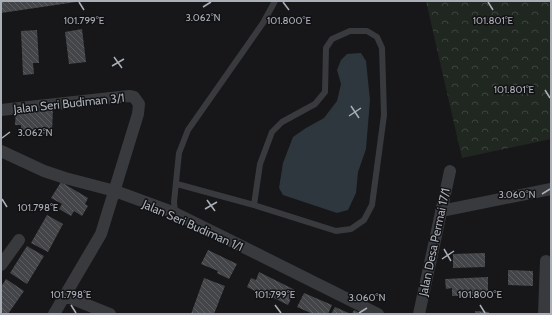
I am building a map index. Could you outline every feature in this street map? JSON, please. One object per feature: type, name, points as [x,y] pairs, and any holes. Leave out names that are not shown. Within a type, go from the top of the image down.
[{"type":"street","name":"Jalan Seri Budiman 3/1","points":[[1,110],[120,96],[134,97],[139,104],[138,114],[115,191]]},
{"type":"street","name":"Jalan Seri Budiman 1/1","points":[[1,151],[44,171],[115,191],[175,213],[378,314]]},
{"type":"street","name":"Jalan Desa Permai 17/1","points":[[419,314],[450,170]]},
{"type":"street","points":[[441,211],[551,189]]},
{"type":"street","points":[[54,314],[71,299],[101,234],[115,191]]},
{"type":"street","points":[[1,265],[19,240]]},
{"type":"street","points":[[544,314],[546,261]]},
{"type":"street","points":[[71,299],[110,314]]},
{"type":"lane","points":[[175,213],[174,202],[179,153],[188,130],[263,23],[275,1]]},
{"type":"lane","points":[[177,184],[336,231],[351,229],[364,220],[372,205],[384,114],[382,48],[377,37],[367,32],[350,31],[332,39],[326,48],[325,92],[315,104],[282,122],[272,132],[260,164],[254,206]]},
{"type":"green space","points":[[426,1],[551,1],[551,139],[462,158]]},
{"type":"shaded area","points":[[361,53],[366,61],[370,100],[366,149],[358,172],[356,193],[348,210],[337,213],[283,195],[279,188],[283,163],[293,137],[324,118],[337,101],[341,84],[337,70],[341,60],[347,54]]},
{"type":"building","points":[[1,1],[76,1],[76,2],[1,13]]},
{"type":"building","points":[[82,29],[86,62],[69,64],[65,32]]},
{"type":"building","points":[[37,30],[39,63],[33,63],[34,74],[23,75],[21,31]]},
{"type":"building","points":[[53,107],[52,134],[33,133],[33,130],[21,130],[21,125],[15,125],[16,110]]},
{"type":"building","points":[[61,182],[88,198],[85,204],[88,206],[82,216],[74,211],[71,216],[59,209],[62,204],[51,198]]},
{"type":"building","points":[[47,215],[63,224],[48,252],[31,243]]},
{"type":"building","points":[[27,246],[44,256],[27,284],[10,273]]},
{"type":"building","points":[[208,250],[237,264],[229,279],[217,273],[218,271],[201,264]]},
{"type":"building","points":[[485,253],[485,267],[453,268],[453,254]]},
{"type":"building","points":[[508,270],[533,271],[533,286],[508,285]]},
{"type":"building","points":[[259,272],[295,290],[288,305],[266,294],[265,296],[247,287],[251,278],[256,280]]},
{"type":"building","points":[[488,277],[488,295],[452,296],[452,288],[446,289],[445,279]]},
{"type":"building","points":[[204,278],[225,286],[214,314],[191,314]]},
{"type":"building","points":[[6,279],[24,291],[8,314],[1,312],[1,287]]},
{"type":"building","points":[[304,293],[332,305],[328,314],[313,314],[297,307]]},
{"type":"building","points":[[335,307],[351,314],[331,314]]},
{"type":"building","points":[[354,310],[362,314],[352,314]]},
{"type":"building","points":[[475,311],[489,312],[489,314],[475,314]]}]
